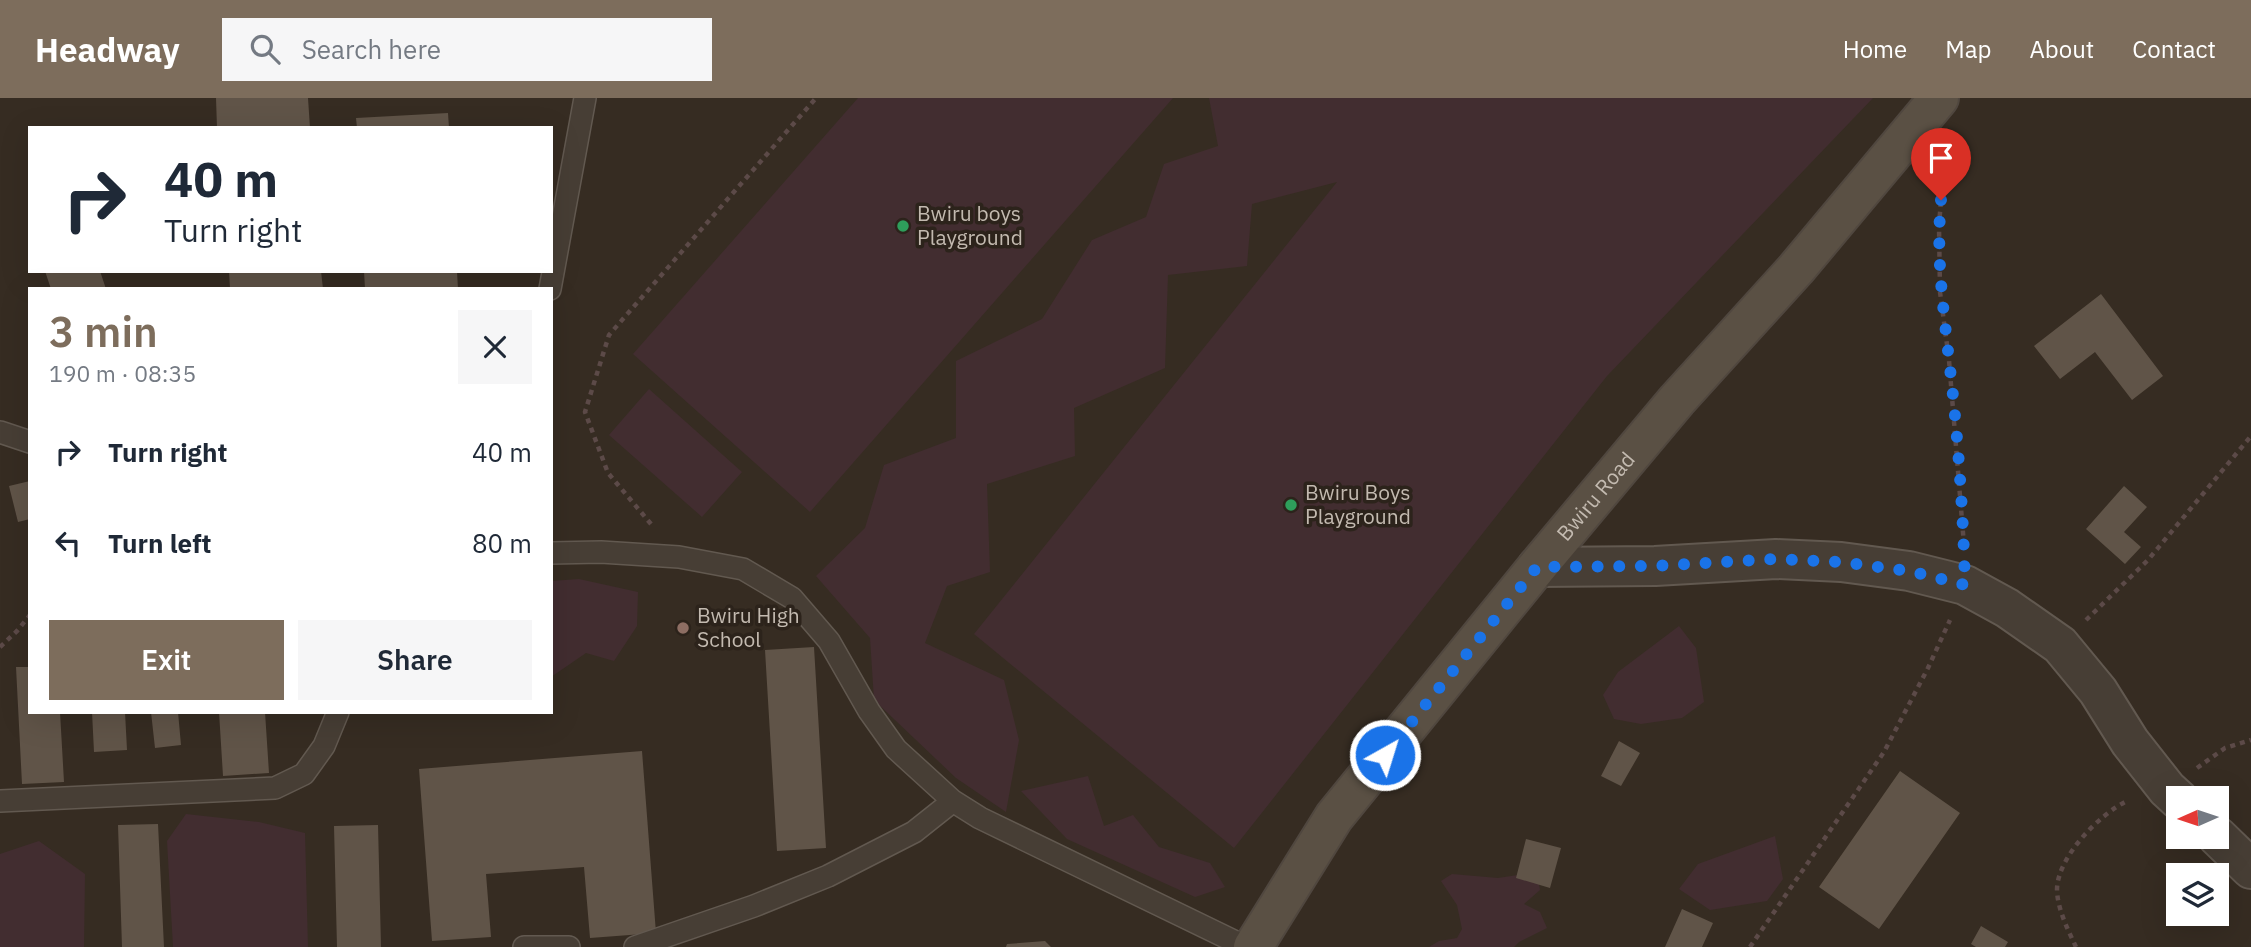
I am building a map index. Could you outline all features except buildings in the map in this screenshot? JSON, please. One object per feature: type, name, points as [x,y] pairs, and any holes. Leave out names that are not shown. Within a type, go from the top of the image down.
[{"type":"main road","name":"Bwiru Road","points":[[1253,947],[1334,817],[1677,400],[1796,269],[1939,98]]},
{"type":"street","points":[[1537,567],[1655,566],[1776,559],[1841,562],[1909,571],[1965,585],[2007,608],[2060,645],[2098,691],[2130,742],[2166,786]]},
{"type":"street","points":[[2230,849],[2251,869]]},
{"type":"lane","points":[[553,273],[585,98]]},
{"type":"lane","points":[[0,432],[28,441]]},
{"type":"lane","points":[[553,553],[601,552],[679,557],[743,569],[792,598],[829,640],[869,711],[896,749],[953,801],[979,818],[1246,947]]},
{"type":"lane","points":[[0,801],[275,788],[304,774],[324,746],[337,714]]},
{"type":"lane","points":[[635,947],[743,910],[828,876],[914,832],[953,801]]},
{"type":"lane","points":[[524,947],[569,947]]},
{"type":"path","points":[[679,557],[608,473],[585,412],[609,335],[816,98]]},
{"type":"path","points":[[1750,947],[1884,752],[1928,668],[1965,585],[1958,457],[1940,292],[1939,225],[1945,147]]},
{"type":"path","points":[[2060,645],[2148,560],[2251,436]]},
{"type":"path","points":[[0,647],[28,617]]},
{"type":"path","points":[[2182,786],[2225,748],[2251,740]]},
{"type":"path","points":[[2076,947],[2060,905],[2057,888],[2065,864],[2089,830],[2110,809],[2137,797],[2166,795]]},
{"type":"shaded area","name":"Bwiru boys Playground","points":[[858,98],[1173,98],[810,512],[633,354]]},
{"type":"shaded area","points":[[1209,98],[1873,98],[1607,376],[1234,848],[974,634],[1337,182],[1252,204],[1247,266],[1168,275],[1165,368],[1074,408],[1075,456],[987,484],[990,572],[947,586],[925,643],[1004,680],[1019,740],[1006,812],[956,778],[874,700],[870,638],[816,576],[865,528],[884,465],[956,438],[956,361],[1042,319],[1092,240],[1146,217],[1164,164],[1218,146]]},
{"type":"shaded area","points":[[649,389],[742,472],[702,517],[609,435]]},
{"type":"shaded area","points":[[579,579],[638,592],[637,626],[614,661],[586,653],[553,676],[553,581]]},
{"type":"shaded area","points":[[1679,626],[1696,648],[1704,702],[1682,718],[1641,724],[1614,719],[1603,695],[1618,672]]},
{"type":"shaded area","points":[[1088,776],[1104,826],[1133,815],[1159,847],[1210,863],[1225,887],[1195,897],[1067,839],[1021,791]]},
{"type":"shaded area","points":[[186,814],[259,822],[305,833],[308,947],[173,947],[167,841]]},
{"type":"shaded area","points":[[1775,836],[1783,879],[1767,901],[1710,910],[1679,889],[1698,864]]},
{"type":"shaded area","points":[[39,841],[85,874],[84,947],[0,947],[0,854]]},
{"type":"shaded area","points":[[1537,872],[1540,890],[1524,904],[1540,912],[1547,928],[1514,947],[1429,947],[1439,941],[1457,938],[1462,929],[1457,905],[1441,881],[1452,874],[1498,878]]},
{"type":"place","name":"Bwiru boys Playground","points":[[903,226]]},
{"type":"place","name":"Bwiru Boys Playground","points":[[1291,505]]},
{"type":"place","name":"Bwiru High School","points":[[683,628]]},
{"type":"route","points":[[1385,755],[1537,567],[1655,566],[1776,559],[1841,562],[1909,571],[1965,585],[1963,523],[1949,360],[1940,292],[1941,200]]}]
